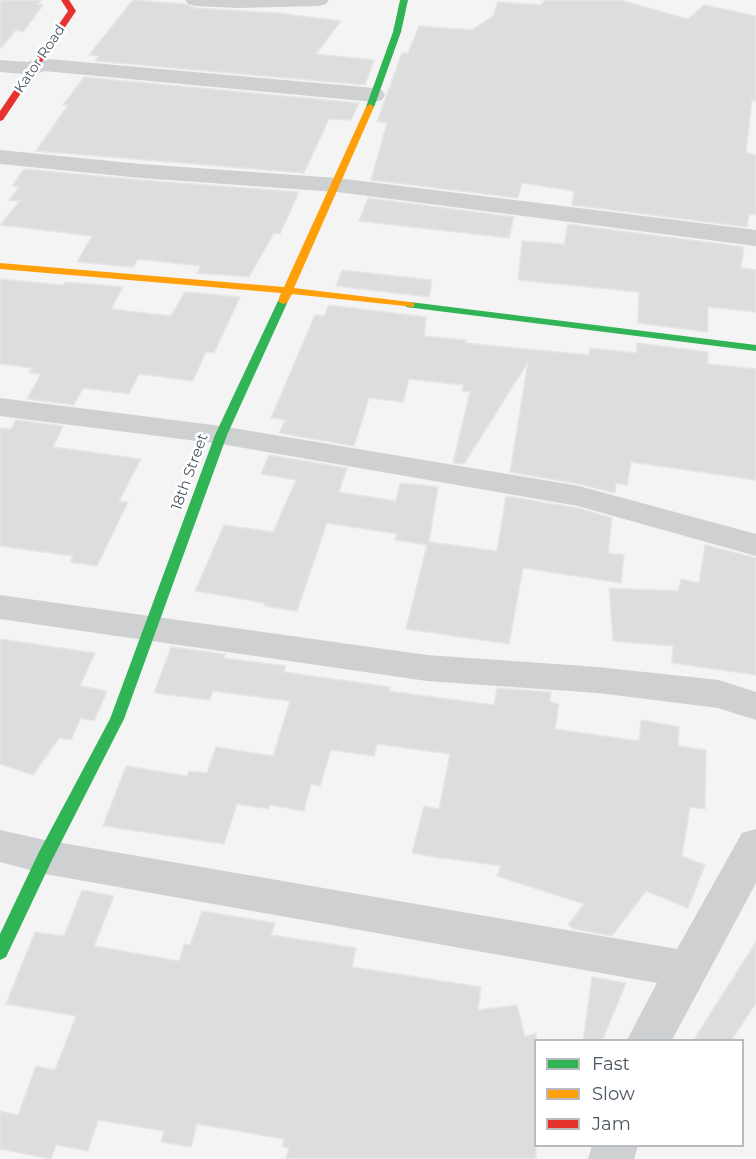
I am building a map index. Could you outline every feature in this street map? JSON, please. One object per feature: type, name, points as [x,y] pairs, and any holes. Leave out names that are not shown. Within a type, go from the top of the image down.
[{"type":"street","name":"Kator Road","points":[[0,118],[72,11],[65,0]]},
{"type":"street","points":[[195,0],[237,2],[319,0]]},
{"type":"street","name":"18th Street","points":[[0,952],[45,857],[117,719],[221,435],[286,290],[337,184],[397,32],[404,0]]},
{"type":"street","points":[[0,66],[36,66],[374,95]]},
{"type":"street","points":[[0,157],[141,171],[337,184],[756,238]]},
{"type":"street","points":[[0,266],[286,290],[756,348]]},
{"type":"street","points":[[0,407],[221,435],[579,496],[756,545]]},
{"type":"street","points":[[0,607],[427,668],[598,680],[719,694],[756,706]]},
{"type":"street","points":[[650,1039],[756,845]]},
{"type":"street","points":[[0,846],[45,857],[688,970]]},
{"type":"building","points":[[0,0],[42,0],[38,4],[43,5],[23,32],[16,30],[0,49]]},
{"type":"building","points":[[133,0],[341,21],[316,54],[374,60],[365,85],[95,61],[99,56],[89,55]]},
{"type":"building","points":[[545,0],[620,0],[688,19],[704,5],[756,16],[756,101],[752,100],[746,153],[756,155],[756,215],[749,214],[747,227],[572,205],[574,191],[522,183],[518,198],[371,180],[387,123],[377,122],[402,53],[408,53],[419,26],[472,30],[493,16],[498,2],[541,5]]},
{"type":"building","points":[[84,77],[359,103],[351,120],[329,119],[304,173],[36,151],[68,105],[63,105]]},
{"type":"building","points":[[24,169],[299,192],[280,234],[274,233],[249,277],[197,273],[201,266],[138,259],[133,267],[77,262],[92,236],[0,225],[20,201],[9,200],[19,187],[12,186]]},
{"type":"building","points":[[368,198],[514,217],[509,238],[359,221]]},
{"type":"building","points":[[568,224],[744,247],[741,268],[756,270],[756,312],[708,307],[708,332],[638,323],[639,292],[518,280],[522,241],[564,244]]},
{"type":"building","points":[[342,270],[432,280],[429,297],[336,286]]},
{"type":"building","points":[[0,279],[63,285],[65,282],[123,287],[111,309],[171,316],[185,292],[240,297],[214,353],[206,352],[193,381],[139,374],[129,394],[83,388],[74,405],[27,399],[41,374],[29,373],[32,368],[0,364]]},
{"type":"building","points":[[329,305],[426,317],[424,336],[466,340],[465,343],[589,355],[590,348],[636,353],[637,343],[708,352],[708,364],[756,369],[756,480],[631,462],[627,485],[616,483],[615,493],[510,472],[528,362],[464,464],[453,463],[470,392],[462,391],[463,385],[409,379],[403,402],[369,398],[354,446],[279,433],[285,420],[271,418],[315,315],[324,316]]},
{"type":"building","points":[[16,420],[63,426],[53,447],[141,459],[119,501],[128,502],[97,566],[70,562],[73,556],[0,546],[0,428],[11,429]]},
{"type":"building","points":[[269,455],[347,468],[339,492],[396,501],[400,483],[438,487],[429,542],[497,551],[506,496],[578,508],[612,518],[608,553],[624,555],[621,583],[523,568],[509,644],[406,629],[427,545],[395,540],[397,534],[327,523],[297,611],[195,591],[224,525],[273,532],[296,480],[261,474]]},
{"type":"building","points":[[705,545],[756,558],[756,675],[672,663],[673,646],[613,641],[609,588],[678,591],[681,579],[699,583]]},
{"type":"building","points":[[0,639],[95,653],[80,686],[107,691],[94,721],[81,718],[71,740],[59,738],[33,775],[0,764]]},
{"type":"building","points":[[171,647],[225,654],[224,658],[286,666],[284,672],[390,687],[389,691],[494,705],[497,688],[551,692],[550,702],[559,704],[555,729],[639,741],[641,720],[679,727],[678,746],[706,750],[705,809],[690,807],[682,856],[705,865],[688,908],[646,891],[612,936],[574,929],[568,925],[584,904],[497,876],[501,866],[412,853],[424,806],[439,809],[450,754],[377,744],[374,756],[331,750],[320,786],[311,784],[304,811],[270,805],[269,809],[237,804],[224,844],[103,826],[126,766],[187,776],[189,771],[207,773],[216,747],[273,756],[290,701],[213,691],[210,700],[154,693]]},
{"type":"building","points":[[82,890],[114,896],[94,946],[179,961],[184,944],[190,945],[202,911],[275,923],[271,935],[356,948],[352,967],[481,987],[478,1010],[517,1005],[525,1037],[536,1033],[536,1039],[534,1039],[534,1147],[536,1147],[536,1159],[286,1159],[289,1148],[282,1146],[284,1139],[197,1124],[191,1147],[161,1142],[164,1131],[98,1120],[88,1151],[56,1145],[51,1159],[0,1149],[0,1111],[18,1115],[36,1066],[55,1070],[76,1016],[6,1004],[35,932],[64,936]]},
{"type":"building","points":[[756,942],[756,1003],[732,1039],[694,1039]]},
{"type":"building","points":[[592,977],[626,983],[603,1039],[583,1039]]},
{"type":"traffic: fast","points":[[370,107],[397,32],[404,0]]},
{"type":"traffic: fast","points":[[0,952],[45,857],[117,719],[221,435],[283,301]]},
{"type":"traffic: fast","points":[[410,305],[756,348]]},
{"type":"traffic: slow","points":[[283,301],[370,107]]},
{"type":"traffic: slow","points":[[0,266],[286,290],[410,305]]},
{"type":"traffic: jam","points":[[0,118],[72,11],[65,0]]}]
